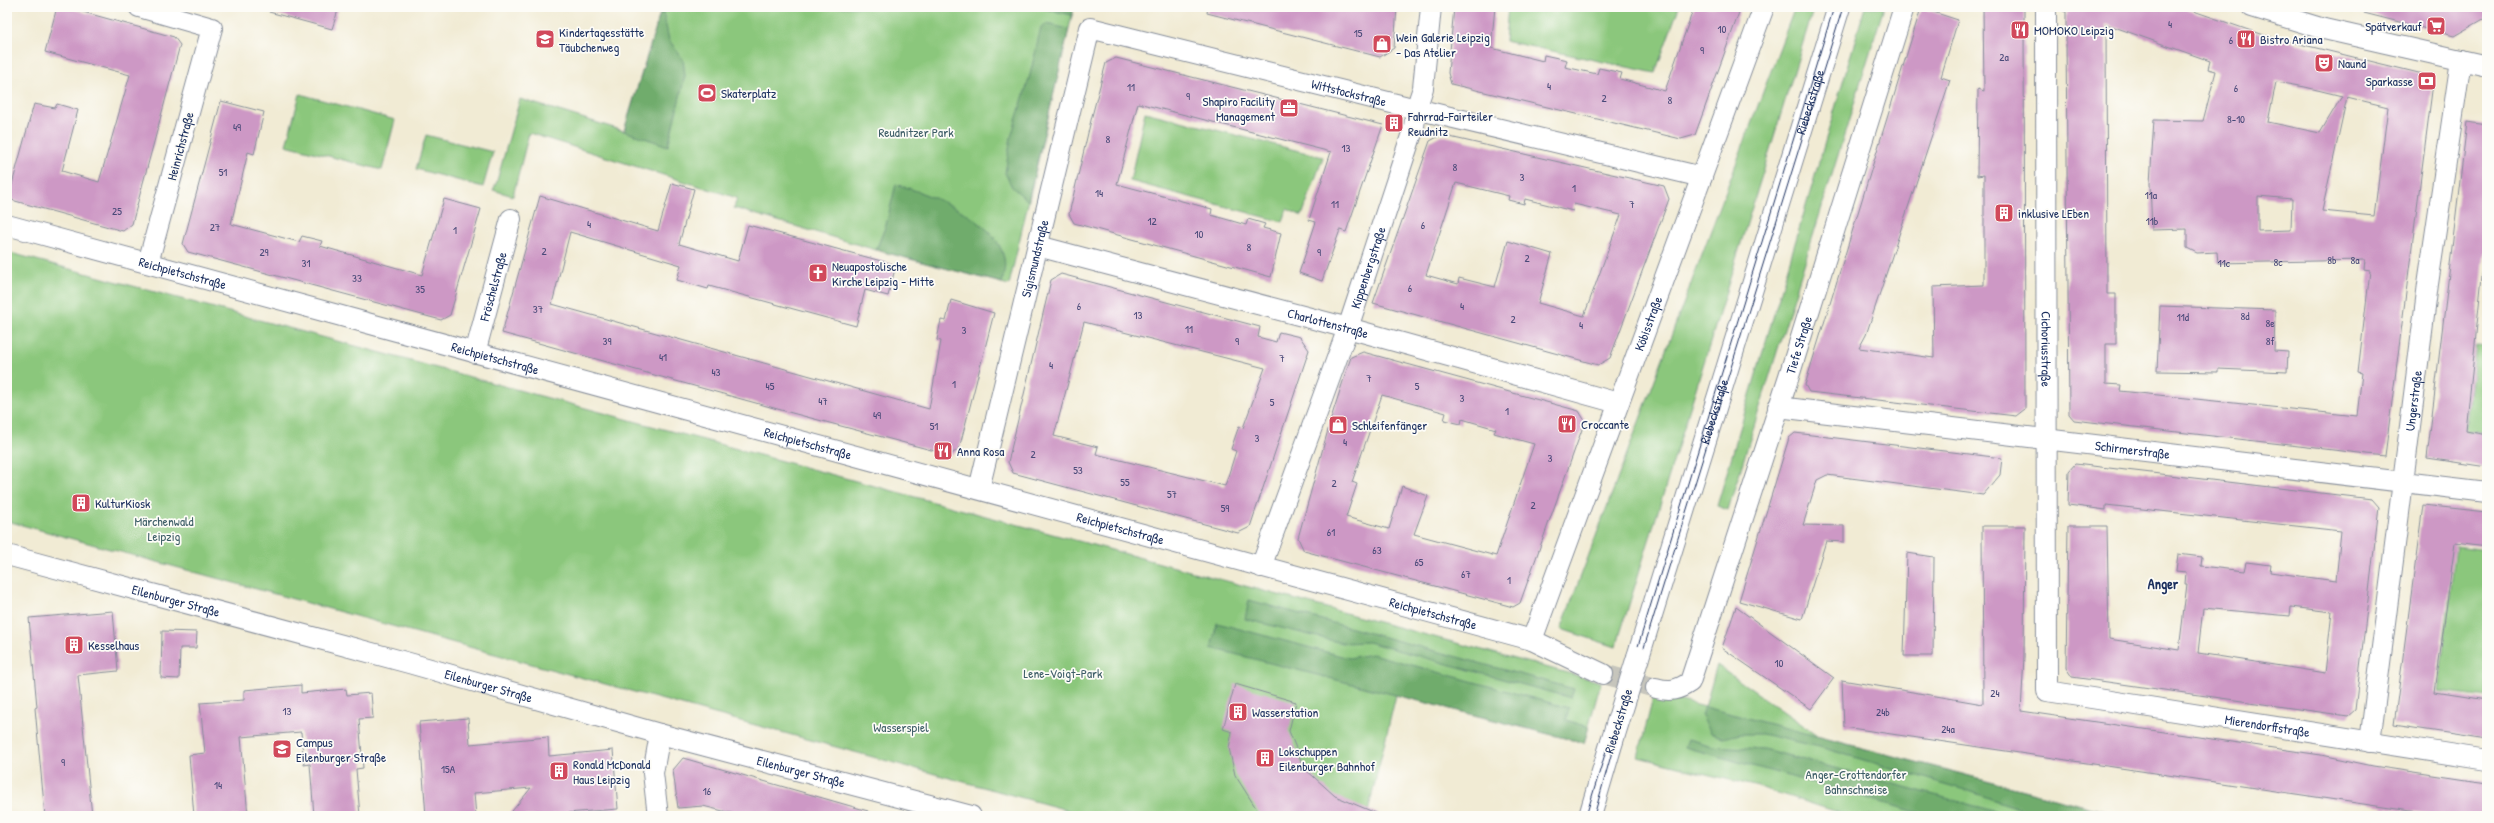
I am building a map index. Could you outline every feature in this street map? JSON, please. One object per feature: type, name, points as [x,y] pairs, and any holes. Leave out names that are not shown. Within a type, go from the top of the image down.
[{"type":"main road","name":"Riebeckstraße","points":[[1590,816],[1839,7]]},
{"type":"street","name":"Heinrichstraße","points":[[139,7],[212,28],[148,264]]},
{"type":"street","name":"Kippenbergstraße","points":[[1261,567],[1348,328],[1414,127],[1416,109],[1423,88],[1431,7]]},
{"type":"street","name":"Köbisstraße","points":[[1532,640],[1764,7]]},
{"type":"street","name":"Tiefe Straße","points":[[1656,688],[1667,691],[1679,690],[1690,682],[1904,7]]},
{"type":"street","name":"Cichoriusstraße","points":[[2046,7],[2045,441],[2047,692]]},
{"type":"street","points":[[2252,7],[2324,29],[2487,66]]},
{"type":"street","name":"Wittstockstraße","points":[[1090,28],[1416,109],[1702,177]]},
{"type":"street","name":"Sigismundstraße","points":[[979,489],[1090,28]]},
{"type":"street","name":"Ungerstraße","points":[[2370,742],[2429,277],[2461,60]]},
{"type":"street","name":"Fröschelstraße","points":[[475,353],[511,219]]},
{"type":"street","name":"Reichpietschstraße","points":[[7,225],[1532,640],[1603,674]]},
{"type":"street","name":"Charlottenstraße","points":[[1038,246],[1348,328],[1618,403]]},
{"type":"street","name":"Schirmerstraße","points":[[1778,408],[2045,441],[2487,492]]},
{"type":"street","name":"Eilenburger Straße","points":[[7,555],[409,663],[660,734],[971,816]]},
{"type":"street","name":"Mierendorffstraße","points":[[2047,692],[2487,760]]},
{"type":"street","points":[[658,816],[653,773],[660,734]]},
{"type":"green space","name":"Reudnitzer Park","points":[[662,7],[1074,7],[1009,285],[876,250],[734,208],[737,198],[529,133],[513,196],[493,190],[520,99],[624,131]]},
{"type":"green space","points":[[662,7],[669,40],[683,59],[685,76],[668,146],[624,131]]},
{"type":"green space","points":[[1036,7],[1074,7],[1072,15]]},
{"type":"green space","points":[[1508,7],[1679,7],[1655,73],[1505,41]]},
{"type":"green space","points":[[1795,7],[1814,7],[1616,647],[1561,629]]},
{"type":"green space","points":[[1865,7],[1884,7],[1728,510],[1717,506]]},
{"type":"green space","points":[[1046,24],[1069,29],[1028,201],[1012,187],[1005,173],[1011,137],[1030,75],[1041,27]]},
{"type":"green space","points":[[300,94],[395,120],[382,170],[286,145]]},
{"type":"green space","points":[[1145,112],[1323,157],[1302,216],[1287,209],[1283,222],[1130,181]]},
{"type":"green space","points":[[426,135],[493,152],[483,187],[416,169]]},
{"type":"green space","points":[[896,184],[960,210],[989,231],[998,244],[1005,261],[1002,283],[876,250],[886,225]]},
{"type":"green space","name":"Lene-Voigt-Park","points":[[7,252],[1601,682],[1584,743],[1396,695],[1367,816],[1089,816],[7,521]]},
{"type":"green space","points":[[2476,346],[2487,347],[2487,434],[2466,431]]},
{"type":"green space","points":[[2456,546],[2487,550],[2487,697],[2438,691]]},
{"type":"green space","points":[[1249,600],[1574,689],[1571,698],[1368,642],[1342,643],[1245,619]]},
{"type":"green space","points":[[1217,623],[1349,658],[1372,654],[1569,708],[1566,720],[1589,727],[1584,743],[1211,648]]},
{"type":"green space","name":"Anger-Crottendorfer Bahnschneise","points":[[1717,665],[1820,737],[2123,816],[1850,816],[1762,788],[1638,757],[1654,694],[1705,707]]},
{"type":"green space","points":[[1705,707],[2123,816],[2041,816],[1969,791],[1823,748],[1762,734],[1740,734],[1723,738],[1711,733],[1701,715]]},
{"type":"green space","points":[[1688,739],[1712,746],[1764,749],[2012,816],[1930,816],[1685,747]]},
{"type":"building","points":[[57,7],[65,7],[174,37],[180,45],[132,224],[123,231],[8,199],[34,104],[55,108],[57,104],[78,110],[62,171],[99,182],[130,75],[45,52]]},
{"type":"building","points":[[269,7],[339,7],[332,29],[269,12]]},
{"type":"building","points":[[1208,7],[1397,7],[1394,48],[1380,57],[1207,13]]},
{"type":"building","points":[[1454,7],[1495,7],[1491,48],[1543,61],[1544,55],[1567,60],[1565,67],[1597,74],[1599,68],[1622,73],[1620,79],[1665,91],[1694,7],[1741,7],[1695,135],[1681,139],[1451,84],[1448,73]]},
{"type":"building","points":[[1983,7],[2024,7],[2025,409],[2016,416],[1809,392],[1805,385],[1921,8],[1958,20],[1941,77],[1950,80],[1866,335],[1859,348],[1934,358],[1933,287],[1984,285],[1984,175],[1977,176],[1978,89],[1984,91]]},
{"type":"building","points":[[2064,7],[2182,7],[2263,35],[2427,75],[2433,83],[2385,456],[2074,420],[2069,414],[2066,12],[2063,11]],"holes":[[[2106,24],[2210,61],[2208,69],[2216,71],[2203,121],[2154,120],[2150,183],[2152,230],[2187,229],[2187,248],[2197,253],[2217,252],[2218,263],[2365,260],[2364,270],[2370,271],[2358,372],[2362,373],[2357,416],[2120,391],[2121,385],[2106,384],[2106,344],[2116,344],[2116,294],[2107,294]],[[2276,82],[2342,96],[2320,133],[2268,122]],[[2347,97],[2388,107],[2374,216],[2322,211]],[[2258,196],[2292,199],[2291,230],[2258,231]]]},
{"type":"building","points":[[2365,7],[2487,7],[2487,17],[2454,36],[2364,13]]},
{"type":"building","points":[[1116,58],[1383,125],[1346,232],[1340,230],[1322,281],[1299,273],[1316,222],[1309,220],[1331,152],[1138,103],[1117,184],[1212,209],[1211,215],[1246,225],[1248,219],[1265,224],[1263,228],[1281,233],[1271,277],[1074,223],[1069,214],[1092,116],[1106,63]]},
{"type":"building","points":[[221,101],[264,112],[254,154],[248,152],[231,224],[299,242],[302,236],[322,241],[320,246],[422,275],[444,199],[481,209],[450,315],[441,320],[188,252],[183,244]]},
{"type":"building","points":[[2467,122],[2487,125],[2487,228],[2466,431],[2487,435],[2487,467],[2427,458]]},
{"type":"building","points":[[1441,135],[1664,186],[1669,199],[1610,358],[1598,365],[1373,303],[1430,141]],"holes":[[[1456,183],[1509,196],[1508,200],[1524,204],[1525,199],[1573,211],[1574,204],[1621,215],[1584,316],[1538,303],[1552,254],[1508,241],[1495,287],[1459,278],[1458,284],[1426,275]]]},
{"type":"building","points":[[672,183],[694,189],[679,244],[738,261],[748,225],[896,265],[888,296],[865,290],[856,326],[709,286],[708,289],[677,280],[681,265],[570,232],[552,304],[929,409],[941,341],[937,340],[941,320],[946,321],[951,300],[994,313],[959,449],[950,455],[502,333],[540,196],[658,231]]},
{"type":"building","points":[[1061,274],[1260,327],[1258,337],[1276,342],[1279,332],[1300,337],[1309,350],[1250,527],[1238,533],[1013,473],[1008,462],[1051,280]],"holes":[[[1084,322],[1265,368],[1243,428],[1239,426],[1231,449],[1236,451],[1225,486],[1096,454],[1098,447],[1054,436]]]},
{"type":"building","points":[[2160,306],[2275,310],[2274,351],[2288,352],[2287,372],[2218,369],[2218,372],[2157,371]]},
{"type":"building","points":[[1363,352],[1579,411],[1585,421],[1520,603],[1513,607],[1304,551],[1298,538],[1333,412],[1351,357]],"holes":[[[1382,395],[1446,413],[1444,420],[1461,424],[1462,419],[1496,429],[1494,433],[1534,444],[1496,556],[1414,534],[1428,496],[1402,486],[1389,529],[1346,517],[1357,484],[1352,482]]]},
{"type":"building","points":[[1795,433],[2002,458],[2000,475],[1983,495],[1827,475],[1817,480],[1803,525],[1844,526],[1844,542],[1826,541],[1802,619],[1739,601],[1789,438]]},
{"type":"building","points":[[2075,464],[2372,499],[2379,507],[2355,710],[2348,716],[2072,677],[2066,668],[2068,526],[2107,526],[2109,639],[2179,650],[2187,584],[2185,584],[2186,572],[2176,571],[2178,554],[2202,557],[2201,566],[2244,571],[2246,562],[2271,565],[2270,572],[2336,581],[2341,531],[2106,505],[2106,510],[2068,505],[2069,471]],"holes":[[[2291,607],[2332,612],[2325,673],[2198,653],[2203,608],[2290,616]]]},
{"type":"building","points":[[2423,505],[2487,512],[2487,547],[2455,543],[2435,692],[2487,700],[2487,739],[2394,725]]},
{"type":"building","points":[[1982,526],[2025,526],[2024,657],[2021,711],[2321,755],[2373,766],[2487,783],[2487,816],[2444,816],[1844,727],[1842,680],[1983,704]]},
{"type":"building","points":[[1907,553],[1934,557],[1933,656],[1904,656]]},
{"type":"building","points":[[1736,607],[1834,678],[1811,709],[1722,648]]},
{"type":"building","points":[[113,611],[118,671],[78,675],[92,816],[45,816],[35,708],[37,707],[29,618]]},
{"type":"building","points":[[162,631],[197,632],[196,648],[180,648],[179,679],[161,678]]},
{"type":"building","name":"Lokschuppen Eilenburger Bahnhof","points":[[1235,684],[1296,702],[1289,731],[1304,768],[1335,796],[1383,816],[1261,816],[1235,775],[1229,748],[1232,732],[1223,729]]},
{"type":"building","points":[[301,685],[301,693],[346,689],[347,695],[371,693],[373,718],[359,719],[363,768],[356,769],[360,816],[341,816],[340,813],[314,816],[310,764],[304,765],[301,732],[241,737],[248,816],[194,816],[189,755],[205,753],[200,703],[244,700],[244,690]]},
{"type":"building","points":[[468,718],[470,744],[548,737],[549,756],[613,750],[618,809],[553,814],[553,816],[508,816],[531,788],[474,793],[476,816],[426,816],[419,722]]},
{"type":"building","points":[[683,758],[868,811],[867,816],[743,816],[703,806],[678,808],[673,770]]},
{"type":"tunnel","points":[[1603,674],[1656,688]]},
{"type":"tram line","points":[[1586,816],[1834,7]]},
{"type":"tram line","points":[[1594,816],[1615,741],[1843,7]]},
{"type":"place","name":"Spätverkauf","points":[[2436,26]]},
{"type":"place","name":"MOMOKO Leipzig","points":[[2020,30]]},
{"type":"place","name":"Kindertagesstätte Täubchenweg","points":[[545,39]]},
{"type":"place","name":"Bistro Ariana","points":[[2246,39]]},
{"type":"place","name":"Wein Galerie Leipzig - Das Atelier","points":[[1382,44]]},
{"type":"place","name":"Naund","points":[[2324,63]]},
{"type":"place","name":"Sparkasse","points":[[2427,81]]},
{"type":"place","name":"Skaterplatz","points":[[707,93]]},
{"type":"place","name":"Shapiro Facility Management","points":[[1289,108]]},
{"type":"place","name":"Fahrrad-Fairteiler Reudnitz","points":[[1394,123]]},
{"type":"place","name":"inklusive LEben","points":[[2004,213]]},
{"type":"place","name":"Neuapostolische Kirche Leipzig - Mitte","points":[[818,273]]},
{"type":"place","name":"Croccante","points":[[1567,424]]},
{"type":"place","name":"Schleifenfänger","points":[[1338,425]]},
{"type":"place","name":"Anna Rosa","points":[[943,451]]},
{"type":"place","name":"KulturKiosk","points":[[81,503]]},
{"type":"place","name":"Kesselhaus","points":[[74,645]]},
{"type":"place","name":"Wasserstation","points":[[1238,712]]},
{"type":"place","name":"Campus Eilenburger Straße","points":[[282,749]]},
{"type":"place","name":"Lokschuppen Eilenburger Bahnhof","points":[[1265,758]]},
{"type":"place","name":"Ronald McDonald Haus Leipzig","points":[[559,771]]},
{"type":"district","name":"Anger","points":[[2163,584]]},
{"type":"park label","name":"Märchenwald Leipzig","points":[[164,528]]},
{"type":"park label","name":"Wasserspiel","points":[[901,727]]}]
